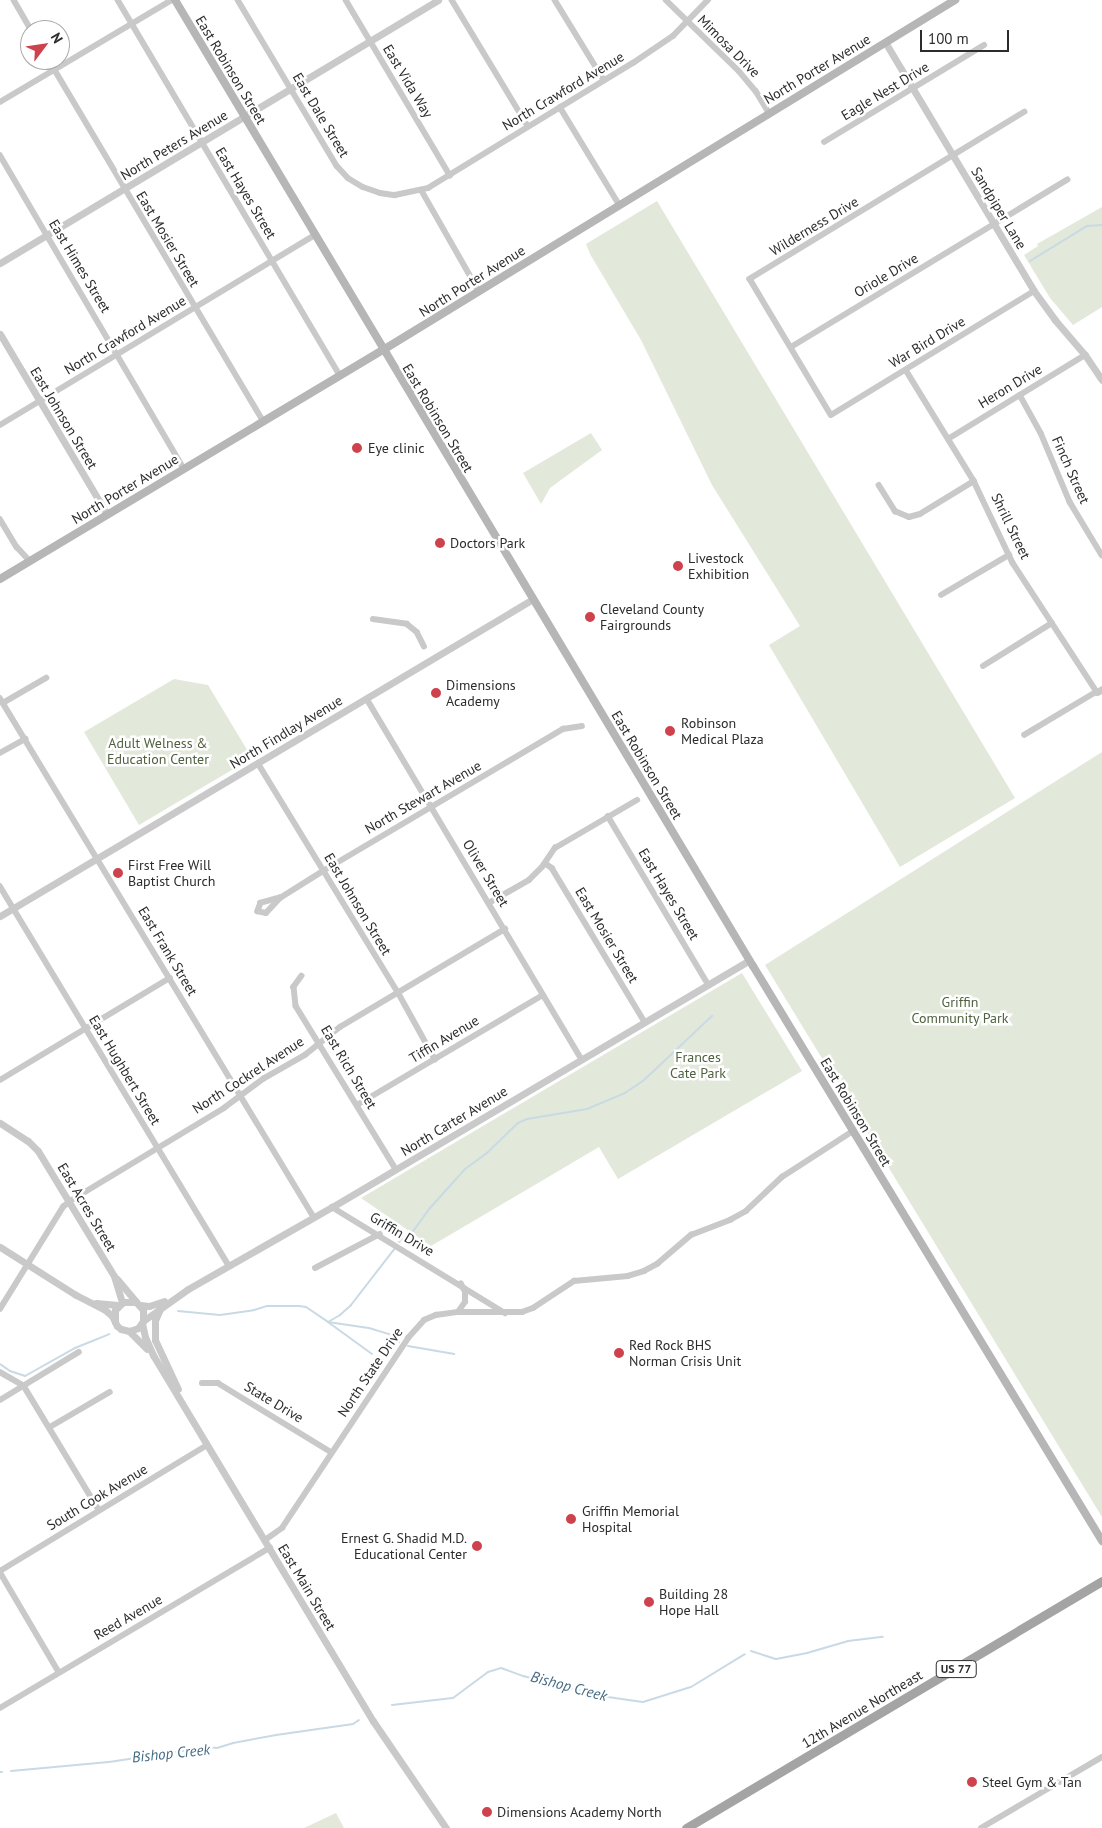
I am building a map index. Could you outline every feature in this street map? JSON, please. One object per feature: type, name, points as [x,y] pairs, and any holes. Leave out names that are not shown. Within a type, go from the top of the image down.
[{"type":"main road","name":"East Robinson Street","points":[[173,0],[749,960],[1102,1541]]},
{"type":"main road","name":"North Porter Avenue","points":[[0,579],[383,350],[955,0]]},
{"type":"main road","name":"12th Avenue Northeast","points":[[686,1828],[1102,1582]]},
{"type":"street","points":[[14,0],[25,20]]},
{"type":"street","name":"East Hayes Street","points":[[118,0],[340,375]]},
{"type":"street","points":[[70,61],[173,0]]},
{"type":"street","name":"East Dale Street","points":[[238,0],[332,158],[348,178],[362,187],[388,194],[422,191]]},
{"type":"street","name":"East Vida Way","points":[[346,0],[450,175]]},
{"type":"street","name":"North Peters Avenue","points":[[0,263],[438,0]]},
{"type":"street","points":[[452,0],[528,126]]},
{"type":"street","points":[[555,0],[604,80]]},
{"type":"street","name":"Mimosa Drive","points":[[666,0],[746,78],[769,113]]},
{"type":"street","name":"North Crawford Avenue","points":[[422,191],[664,42],[688,22],[708,0]]},
{"type":"street","name":"Sandpiper Lane","points":[[885,42],[1034,291],[1055,320],[1085,354],[1102,380]]},
{"type":"street","name":"Eagle Nest Drive","points":[[824,142],[984,45]]},
{"type":"street","points":[[0,102],[54,70]]},
{"type":"street","name":"East Mosier Street","points":[[54,70],[263,421]]},
{"type":"street","points":[[560,107],[619,204]]},
{"type":"street","name":"Wilderness Drive","points":[[831,415],[750,279],[1026,112]]},
{"type":"street","name":"East Himes Street","points":[[0,155],[184,469]]},
{"type":"street","name":"Oriole Drive","points":[[791,347],[1066,180]]},
{"type":"street","points":[[422,191],[479,291]]},
{"type":"street","name":"North Crawford Avenue","points":[[0,425],[314,235]]},
{"type":"street","name":"War Bird Drive","points":[[831,415],[1034,291]]},
{"type":"street","name":"East Johnson Street","points":[[0,334],[107,514]]},
{"type":"street","name":"Heron Drive","points":[[948,439],[1085,354]]},
{"type":"street","name":"Shrill Street","points":[[906,370],[974,481],[1009,554],[1052,623],[1099,690]]},
{"type":"street","name":"Finch Street","points":[[1020,395],[1041,433],[1070,502],[1102,555]]},
{"type":"street","points":[[879,485],[895,511],[909,518],[920,514],[974,481]]},
{"type":"street","points":[[0,519],[17,548],[30,561]]},
{"type":"street","points":[[941,595],[1009,554]]},
{"type":"street","name":"North Findlay Avenue","points":[[0,916],[533,599]]},
{"type":"street","points":[[373,618],[407,624],[417,632],[424,646]]},
{"type":"street","points":[[983,666],[1052,623]]},
{"type":"street","points":[[2,701],[46,678]]},
{"type":"street","points":[[1025,735],[1099,690]]},
{"type":"street","name":"Oliver Street","points":[[367,699],[582,1060]]},
{"type":"street","name":"East Frank Street","points":[[2,701],[314,1217]]},
{"type":"street","name":"North Stewart Avenue","points":[[280,898],[563,729],[582,726]]},
{"type":"street","points":[[0,754],[25,739]]},
{"type":"street","name":"East Johnson Street","points":[[258,763],[398,992],[435,1059]]},
{"type":"street","points":[[489,903],[529,880],[552,850],[637,800]]},
{"type":"street","name":"East Hayes Street","points":[[608,816],[708,984]]},
{"type":"street","name":"East Mosier Street","points":[[544,862],[552,868],[645,1022]]},
{"type":"street","name":"East Hughbert Street","points":[[0,886],[229,1265]]},
{"type":"street","name":"North Cockrel Avenue","points":[[0,1309],[63,1207],[70,1201],[240,1096],[263,1079],[305,1055],[320,1042],[398,992],[505,929]]},
{"type":"street","name":"North Carter Avenue","points":[[143,1322],[170,1300],[582,1060],[749,960]]},
{"type":"street","name":"East Rich Street","points":[[302,976],[294,987],[294,1002],[396,1169]]},
{"type":"street","points":[[0,1080],[170,978]]},
{"type":"street","name":"Tiffin Avenue","points":[[357,1105],[543,995]]},
{"type":"street","name":"East Acres Street","points":[[0,1123],[28,1141],[38,1151],[114,1276],[138,1304]]},
{"type":"street","name":"North State Drive","points":[[265,1540],[282,1528],[417,1326],[436,1315],[458,1312],[506,1314],[522,1312],[534,1308],[574,1281],[628,1276],[651,1268],[691,1235],[730,1220],[746,1211],[782,1177],[853,1131]]},
{"type":"street","name":"Griffin Drive","points":[[332,1206],[459,1283],[506,1314]]},
{"type":"street","points":[[315,1268],[380,1234]]},
{"type":"street","points":[[0,1247],[90,1302],[104,1309],[121,1328],[129,1331],[138,1328],[143,1322],[144,1315],[138,1304],[90,1302]]},
{"type":"street","name":"East Acres Street","points":[[114,1276],[120,1304]]},
{"type":"street","points":[[458,1312],[465,1302],[465,1292],[459,1283]]},
{"type":"street","name":"North Carter Avenue","points":[[138,1304],[149,1306],[170,1300]]},
{"type":"street","points":[[115,1322],[114,1315],[120,1304]]},
{"type":"street","points":[[163,1306],[155,1320],[155,1340],[192,1419]]},
{"type":"street","name":"East Main Street","points":[[143,1322],[145,1337],[153,1355],[378,1729],[446,1828]]},
{"type":"street","name":"East Main Street","points":[[129,1331],[153,1355]]},
{"type":"street","points":[[0,1400],[79,1352]]},
{"type":"street","points":[[0,1372],[24,1386],[99,1510]]},
{"type":"street","name":"State Drive","points":[[202,1383],[218,1383],[331,1452]]},
{"type":"street","points":[[50,1427],[110,1392]]},
{"type":"street","name":"South Cook Avenue","points":[[0,1572],[208,1445]]},
{"type":"street","name":"Reed Avenue","points":[[0,1708],[270,1548]]},
{"type":"street","points":[[0,1572],[60,1672]]},
{"type":"street","points":[[981,1828],[1102,1757]]},
{"type":"green space","points":[[657,201],[1015,798],[900,867],[769,645],[800,626],[712,485],[641,340],[590,254],[586,244]]},
{"type":"green space","points":[[1102,207],[1102,307],[1073,325],[1050,298],[1024,255],[1038,246],[1037,244]]},
{"type":"green space","points":[[591,433],[602,450],[550,488],[541,504],[523,473]]},
{"type":"green space","name":"Adult Welness & Education Center","points":[[174,679],[208,685],[252,758],[139,825],[84,732]]},
{"type":"green space","name":"Griffin Community Park","points":[[1102,752],[1102,1517],[765,965]]},
{"type":"green space","name":"Frances Cate Park","points":[[742,973],[802,1071],[618,1179],[599,1147],[431,1246],[361,1198]]},
{"type":"green space","points":[[336,1813],[344,1828],[304,1828]]},
{"type":"waterway","points":[[1030,261],[1087,226],[1102,225]]},
{"type":"waterway","points":[[399,1242],[411,1234],[430,1208],[465,1169],[487,1153],[518,1123],[527,1119],[587,1109],[625,1093],[643,1081],[712,1016]]},
{"type":"waterway","points":[[372,1354],[328,1322],[340,1315],[351,1305],[395,1248]]},
{"type":"waterway","points":[[178,1311],[220,1315],[267,1306],[299,1306],[306,1307],[328,1322],[369,1328],[389,1334],[399,1342]]},
{"type":"waterway","points":[[0,1364],[10,1371],[25,1376],[75,1348],[109,1334]]},
{"type":"waterway","points":[[408,1346],[454,1354]]},
{"type":"waterway","name":"Bishop Creek","points":[[751,1651],[776,1659],[807,1653],[848,1641],[883,1637]]},
{"type":"waterway","name":"Bishop Creek","points":[[392,1705],[453,1698],[488,1672],[501,1668],[523,1676],[601,1696],[643,1702],[691,1687],[745,1654]]},
{"type":"waterway","name":"Bishop Creek","points":[[11,1771],[109,1762],[209,1747],[217,1748],[276,1735],[353,1724],[359,1720]]},
{"type":"place","name":"Eye clinic","points":[[357,448]]},
{"type":"place","name":"Doctors Park","points":[[440,543]]},
{"type":"place","name":"Livestock Exhibition","points":[[678,566]]},
{"type":"place","name":"Cleveland County Fairgrounds","points":[[590,617]]},
{"type":"place","name":"Dimensions Academy","points":[[436,693]]},
{"type":"place","name":"Robinson Medical Plaza","points":[[670,731]]},
{"type":"place","name":"First Free Will Baptist Church","points":[[118,873]]},
{"type":"place","name":"Red Rock BHS Norman Crisis Unit","points":[[619,1353]]},
{"type":"place","name":"Griffin Memorial Hospital","points":[[571,1519]]},
{"type":"place","name":"Ernest G. Shadid M.D. Educational Center","points":[[477,1546]]},
{"type":"place","name":"Building 28 Hope Hall","points":[[649,1602]]},
{"type":"place","name":"Steel Gym & Tan","points":[[972,1782]]},
{"type":"place","name":"Dimensions Academy North","points":[[487,1812]]}]
